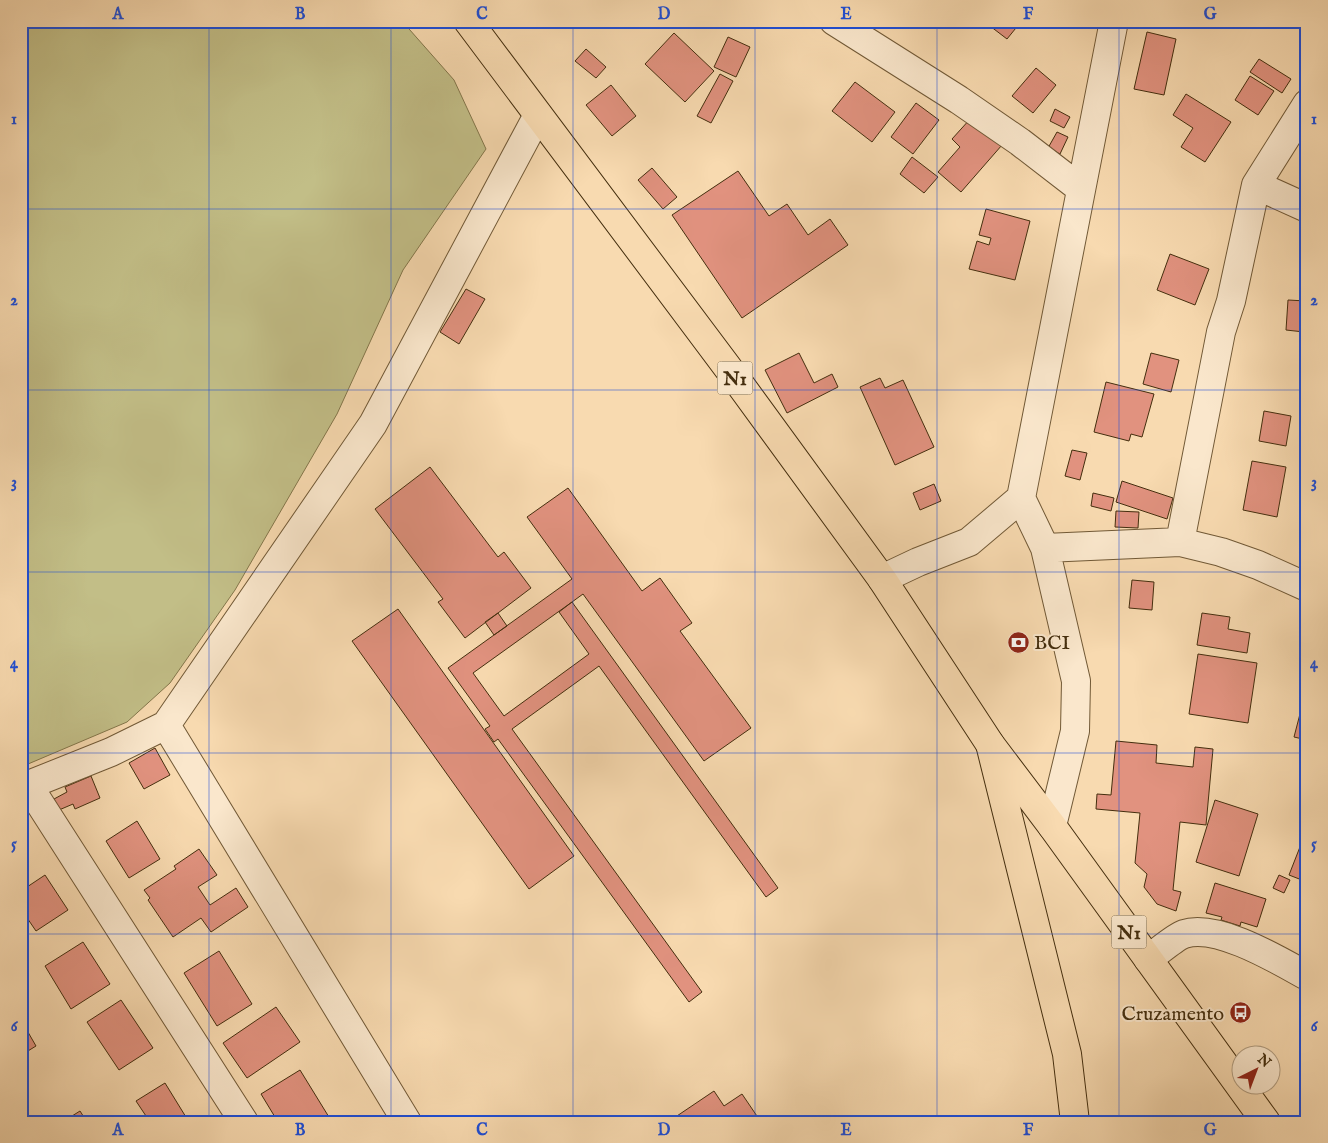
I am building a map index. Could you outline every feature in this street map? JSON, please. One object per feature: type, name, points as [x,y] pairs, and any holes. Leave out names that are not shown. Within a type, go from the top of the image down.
[{"type":"main road","name":"N1","points":[[470,22],[726,364],[882,579],[990,744],[1052,826],[1266,1122]]},
{"type":"main road","points":[[990,744],[1066,1054],[1075,1122]]},
{"type":"street","points":[[834,21],[959,100],[1020,142],[1081,189]]},
{"type":"street","points":[[1052,826],[1075,731],[1076,681],[1045,548],[1021,498],[1114,21]]},
{"type":"street","points":[[1180,542],[1221,332],[1231,302],[1256,185],[1307,104]]},
{"type":"street","points":[[244,1122],[25,787],[111,752],[166,725],[373,424],[538,115]]},
{"type":"street","points":[[1256,185],[1307,208]]},
{"type":"street","points":[[882,579],[918,562],[969,542],[1021,498]]},
{"type":"street","points":[[1045,548],[1180,542],[1221,552],[1258,565],[1307,588]]},
{"type":"street","points":[[166,725],[407,1122]]},
{"type":"street","points":[[1148,958],[1183,934],[1204,932],[1249,945],[1307,976]]},
{"type":"shaded area","points":[[21,21],[402,21],[454,80],[486,149],[403,270],[337,414],[235,590],[170,683],[127,722],[21,767]]},
{"type":"building","points":[[994,21],[1018,21],[1020,23],[1007,39],[990,26]]},
{"type":"building","points":[[1295,21],[1307,21],[1307,29]]},
{"type":"building","points":[[1147,32],[1176,39],[1164,95],[1134,89]]},
{"type":"building","points":[[674,33],[714,71],[685,102],[645,64]]},
{"type":"building","points":[[728,37],[750,47],[736,77],[714,67]]},
{"type":"building","points":[[586,49],[606,67],[596,78],[575,61]]},
{"type":"building","points":[[1259,59],[1291,79],[1282,93],[1250,72]]},
{"type":"building","points":[[1036,68],[1056,85],[1033,113],[1012,96]]},
{"type":"building","points":[[720,74],[733,81],[711,123],[697,116]]},
{"type":"building","points":[[1250,76],[1274,91],[1258,115],[1235,100]]},
{"type":"building","points":[[855,82],[895,112],[872,142],[832,111]]},
{"type":"building","points":[[611,85],[636,116],[612,136],[586,105]]},
{"type":"building","points":[[1186,94],[1231,122],[1205,162],[1181,147],[1193,128],[1173,115]]},
{"type":"building","points":[[916,103],[939,120],[913,154],[891,137]]},
{"type":"building","points":[[1055,109],[1070,117],[1064,128],[1050,121]]},
{"type":"building","points":[[971,118],[1002,145],[961,192],[938,172],[960,147],[952,139]]},
{"type":"building","points":[[1057,132],[1068,137],[1060,154],[1048,148]]},
{"type":"building","points":[[912,157],[938,177],[924,193],[900,174]]},
{"type":"building","points":[[652,168],[677,197],[663,209],[638,180]]},
{"type":"building","points":[[738,171],[769,216],[787,204],[808,235],[830,219],[848,245],[742,318],[672,215]]},
{"type":"building","points":[[986,209],[1030,221],[1015,280],[969,269],[977,241],[989,245],[991,238],[979,235]]},
{"type":"building","points":[[1170,254],[1209,269],[1195,305],[1157,290]]},
{"type":"building","points":[[466,289],[485,299],[459,344],[440,332]]},
{"type":"building","points":[[1288,300],[1306,301],[1304,332],[1286,330]]},
{"type":"building","points":[[799,353],[814,383],[832,374],[838,387],[787,413],[765,370]]},
{"type":"building","points":[[1151,353],[1179,360],[1171,392],[1143,384]]},
{"type":"building","points":[[880,378],[885,388],[903,380],[934,447],[895,465],[860,387]]},
{"type":"building","points":[[1106,382],[1154,394],[1142,437],[1131,434],[1129,441],[1094,432]]},
{"type":"building","points":[[1264,411],[1291,416],[1286,446],[1259,441]]},
{"type":"building","points":[[1072,450],[1087,453],[1080,480],[1065,476]]},
{"type":"building","points":[[1252,461],[1286,467],[1277,517],[1243,510]]},
{"type":"building","points":[[430,467],[498,557],[504,552],[531,588],[465,638],[438,602],[443,599],[375,509]]},
{"type":"building","points":[[1122,481],[1173,498],[1167,519],[1116,502]]},
{"type":"building","points":[[934,484],[941,501],[920,510],[913,493]]},
{"type":"building","points":[[568,488],[642,591],[660,578],[692,623],[680,631],[751,728],[704,761],[583,594],[572,602],[778,888],[766,897],[599,666],[512,729],[702,992],[689,1002],[498,739],[494,742],[485,729],[490,726],[448,668],[572,579],[527,517]],"holes":[[[572,602],[559,612],[589,654],[504,716],[473,673]]]},
{"type":"building","points":[[1093,493],[1114,498],[1111,511],[1091,506]]},
{"type":"building","points":[[1116,511],[1139,512],[1138,528],[1115,527]]},
{"type":"building","points":[[1132,580],[1154,582],[1152,610],[1129,608]]},
{"type":"building","points":[[398,609],[574,856],[529,889],[352,641]]},
{"type":"building","points":[[498,613],[507,626],[494,635],[485,622]]},
{"type":"building","points":[[1202,613],[1230,617],[1228,629],[1250,633],[1247,653],[1197,645]]},
{"type":"building","points":[[1305,645],[1307,645],[1307,668],[1303,668]]},
{"type":"building","points":[[1198,654],[1257,663],[1248,723],[1189,714]]},
{"type":"building","points":[[1301,710],[1307,712],[1307,740],[1294,737]]},
{"type":"building","points":[[1116,741],[1157,745],[1156,763],[1193,767],[1195,747],[1213,749],[1206,825],[1180,822],[1173,890],[1181,892],[1176,911],[1157,904],[1144,887],[1147,874],[1135,863],[1140,813],[1096,809],[1097,794],[1111,795]]},
{"type":"building","points":[[155,748],[170,775],[144,789],[129,763]]},
{"type":"building","points":[[91,776],[100,798],[75,809],[73,804],[59,810],[54,799],[67,792],[65,787]]},
{"type":"building","points":[[1215,800],[1258,814],[1239,876],[1196,862]]},
{"type":"building","points":[[137,821],[160,859],[129,878],[106,841]]},
{"type":"building","points":[[1307,829],[1307,882],[1289,875]]},
{"type":"building","points":[[199,849],[217,875],[198,887],[210,905],[236,888],[248,907],[211,932],[201,918],[173,937],[148,900],[150,898],[144,890],[176,869],[174,866]]},
{"type":"building","points":[[45,875],[68,910],[36,931],[21,909],[21,891]]},
{"type":"building","points":[[1279,875],[1290,880],[1284,893],[1273,888]]},
{"type":"building","points":[[1215,883],[1266,899],[1257,927],[1241,922],[1240,926],[1221,920],[1222,917],[1206,913]]},
{"type":"building","points":[[83,942],[110,984],[71,1009],[45,966]]},
{"type":"building","points":[[219,951],[252,1004],[217,1026],[184,973]]},
{"type":"building","points":[[121,1000],[153,1048],[119,1070],[87,1022]]},
{"type":"building","points":[[276,1007],[300,1042],[247,1078],[223,1043]]},
{"type":"building","points":[[21,1020],[36,1046],[23,1054],[21,1051]]},
{"type":"building","points":[[300,1070],[332,1122],[278,1122],[261,1094]]},
{"type":"building","points":[[165,1083],[189,1122],[150,1122],[136,1101]]},
{"type":"building","points":[[714,1091],[724,1106],[742,1094],[761,1122],[668,1122]]},
{"type":"building","points":[[80,1111],[87,1122],[64,1122],[64,1121]]},
{"type":"place","name":"BCI","points":[[1018,642]]},
{"type":"place","name":"Cruzamento","points":[[1240,1013]]}]
